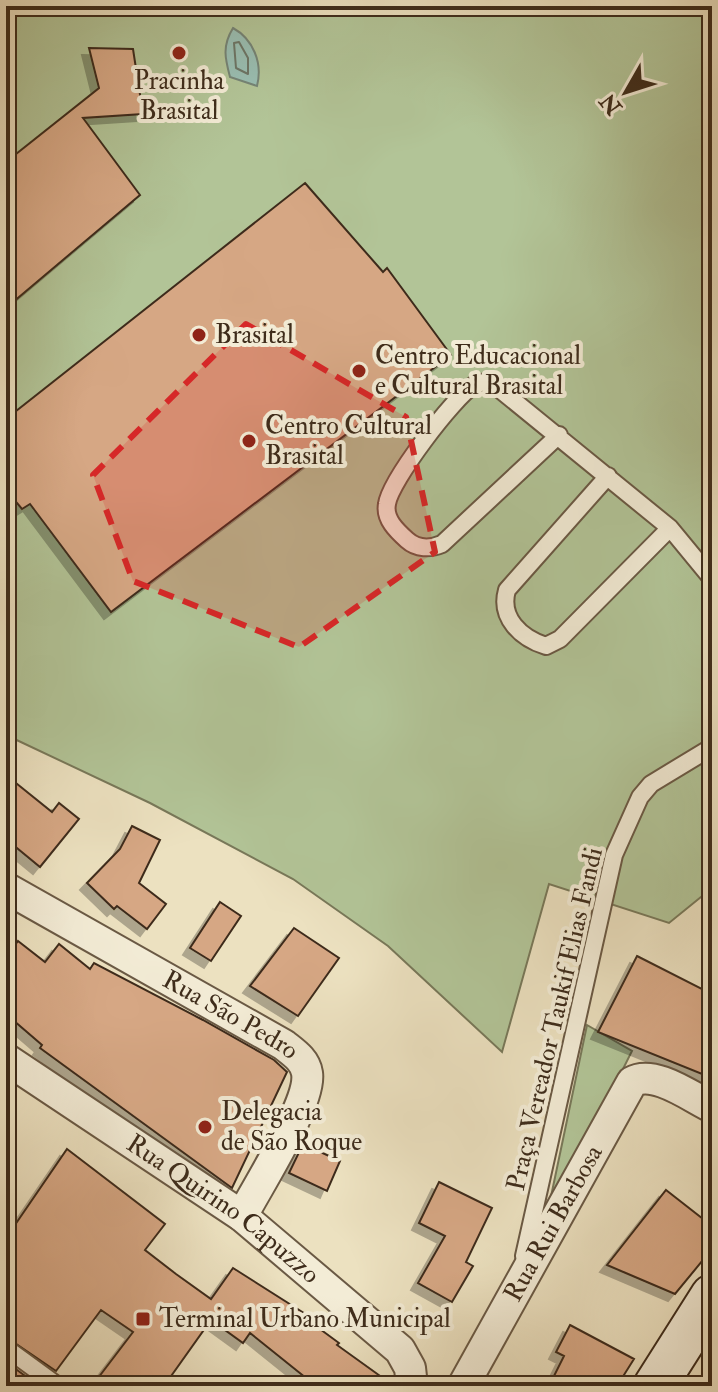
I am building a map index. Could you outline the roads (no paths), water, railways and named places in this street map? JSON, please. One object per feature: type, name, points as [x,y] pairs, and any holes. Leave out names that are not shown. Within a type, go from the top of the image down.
[{"type":"main road","points":[[655,1386],[712,1296]]},
{"type":"street","name":"Rua São Pedro","points":[[6,888],[284,1045],[302,1060],[308,1075],[305,1099],[242,1216]]},
{"type":"street","name":"Rua Quirino Capuzzo","points":[[6,1059],[242,1216],[394,1343],[410,1368],[412,1386]]},
{"type":"street","name":"Rua Rui Barbosa","points":[[463,1386],[627,1089],[637,1079],[657,1080],[712,1107]]},
{"type":"lane","points":[[559,435],[442,544],[430,549],[411,544],[389,521],[386,507],[403,468],[463,394],[476,384],[492,383],[559,435],[670,528],[712,579]]},
{"type":"lane","points":[[608,476],[507,590],[504,601],[506,614],[527,640],[546,646],[560,639],[670,528]]},
{"type":"lane","name":"Praça Vereador Taukif Elias Fandi","points":[[514,1293],[532,1225],[614,855],[640,797],[651,784],[712,747]]},
{"type":"lane","points":[[6,1348],[58,1386]]},
{"type":"water","points":[[233,28],[246,38],[255,52],[259,69],[257,86],[230,77],[226,52]]},
{"type":"place","name":"Pracinha Brasital","points":[[179,53]]},
{"type":"place","name":"Brasital","points":[[199,335]]},
{"type":"place","name":"Centro Educacional e Cultural Brasital","points":[[359,371]]},
{"type":"place","name":"Centro Cultural Brasital","points":[[249,441]]},
{"type":"place","name":"Delegacia de São Roque","points":[[205,1127]]},
{"type":"place","name":"Terminal Urbano Municipal","points":[[143,1319]]}]
